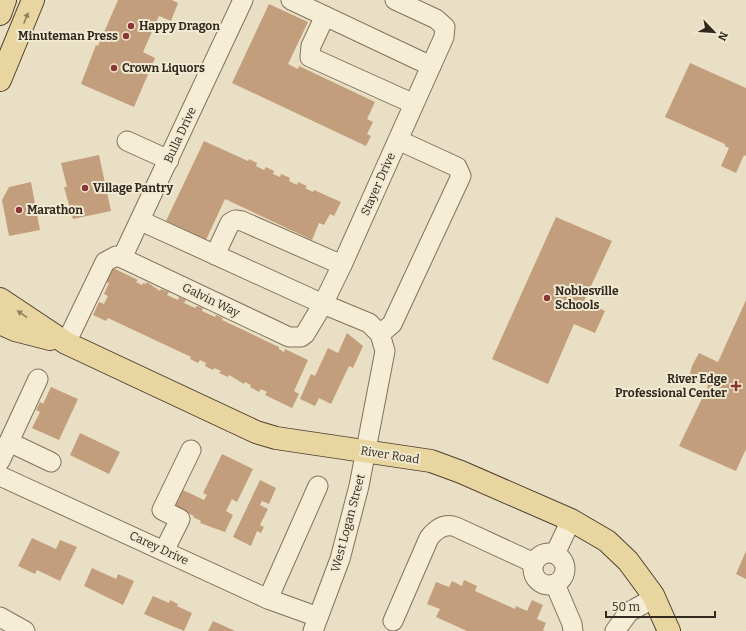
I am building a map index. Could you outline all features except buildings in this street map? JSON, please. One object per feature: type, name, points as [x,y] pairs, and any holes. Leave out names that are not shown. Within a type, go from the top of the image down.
[{"type":"main road","points":[[0,14],[5,0]]},
{"type":"main road","points":[[0,80],[33,0]]},
{"type":"main road","name":"River Road","points":[[0,299],[66,343],[256,432],[276,438],[431,461],[462,472],[571,520],[607,541],[628,561],[654,598],[669,631]]},
{"type":"main road","name":"River Road","points":[[0,323],[15,330],[66,343]]},
{"type":"street","name":"Bulla Drive","points":[[122,258],[243,0]]},
{"type":"street","points":[[291,0],[431,66]]},
{"type":"street","name":"Stayer Drive","points":[[301,337],[311,326],[342,265],[444,37],[445,27],[436,19],[395,0]]},
{"type":"street","points":[[325,16],[311,46],[310,57],[414,104]]},
{"type":"street","points":[[141,220],[323,304],[369,323],[380,334],[392,324],[461,176],[457,167],[398,140]]},
{"type":"street","points":[[126,141],[169,160]]},
{"type":"street","points":[[215,255],[230,223],[235,220],[242,221],[342,265]]},
{"type":"street","points":[[66,343],[105,262],[116,256],[122,258]]},
{"type":"street","name":"Galvin Way","points":[[122,258],[289,337],[301,337]]},
{"type":"street","name":"West Logan Street","points":[[316,624],[340,559],[366,452],[384,351],[380,334]]},
{"type":"street","points":[[0,461],[38,379]]},
{"type":"street","points":[[9,442],[51,462]]},
{"type":"street","points":[[164,551],[180,519],[162,510],[191,450]]},
{"type":"street","name":"Carey Drive","points":[[0,476],[268,599],[316,624]]},
{"type":"street","points":[[268,599],[318,486]]},
{"type":"street","points":[[555,554],[571,520]]},
{"type":"street","points":[[393,621],[429,538],[438,529],[450,525],[456,527],[534,563]]},
{"type":"street","points":[[545,553],[555,554],[563,561],[565,571],[560,581],[555,584],[544,585],[539,582],[533,574],[534,563],[545,553]]},
{"type":"street","points":[[555,584],[573,631]]},
{"type":"street","points":[[615,631],[629,612],[654,598]]},
{"type":"street","points":[[0,617],[25,631]]},
{"type":"place","name":"Happy Dragon","points":[[131,26]]},
{"type":"place","name":"Minuteman Press","points":[[126,36]]},
{"type":"place","name":"Crown Liquors","points":[[114,68]]},
{"type":"place","name":"Village Pantry","points":[[85,188]]},
{"type":"place","name":"Marathon","points":[[19,210]]},
{"type":"place","name":"Noblesville Schools","points":[[547,298]]},
{"type":"place","name":"River Edge Professional Center","points":[[736,386]]}]
